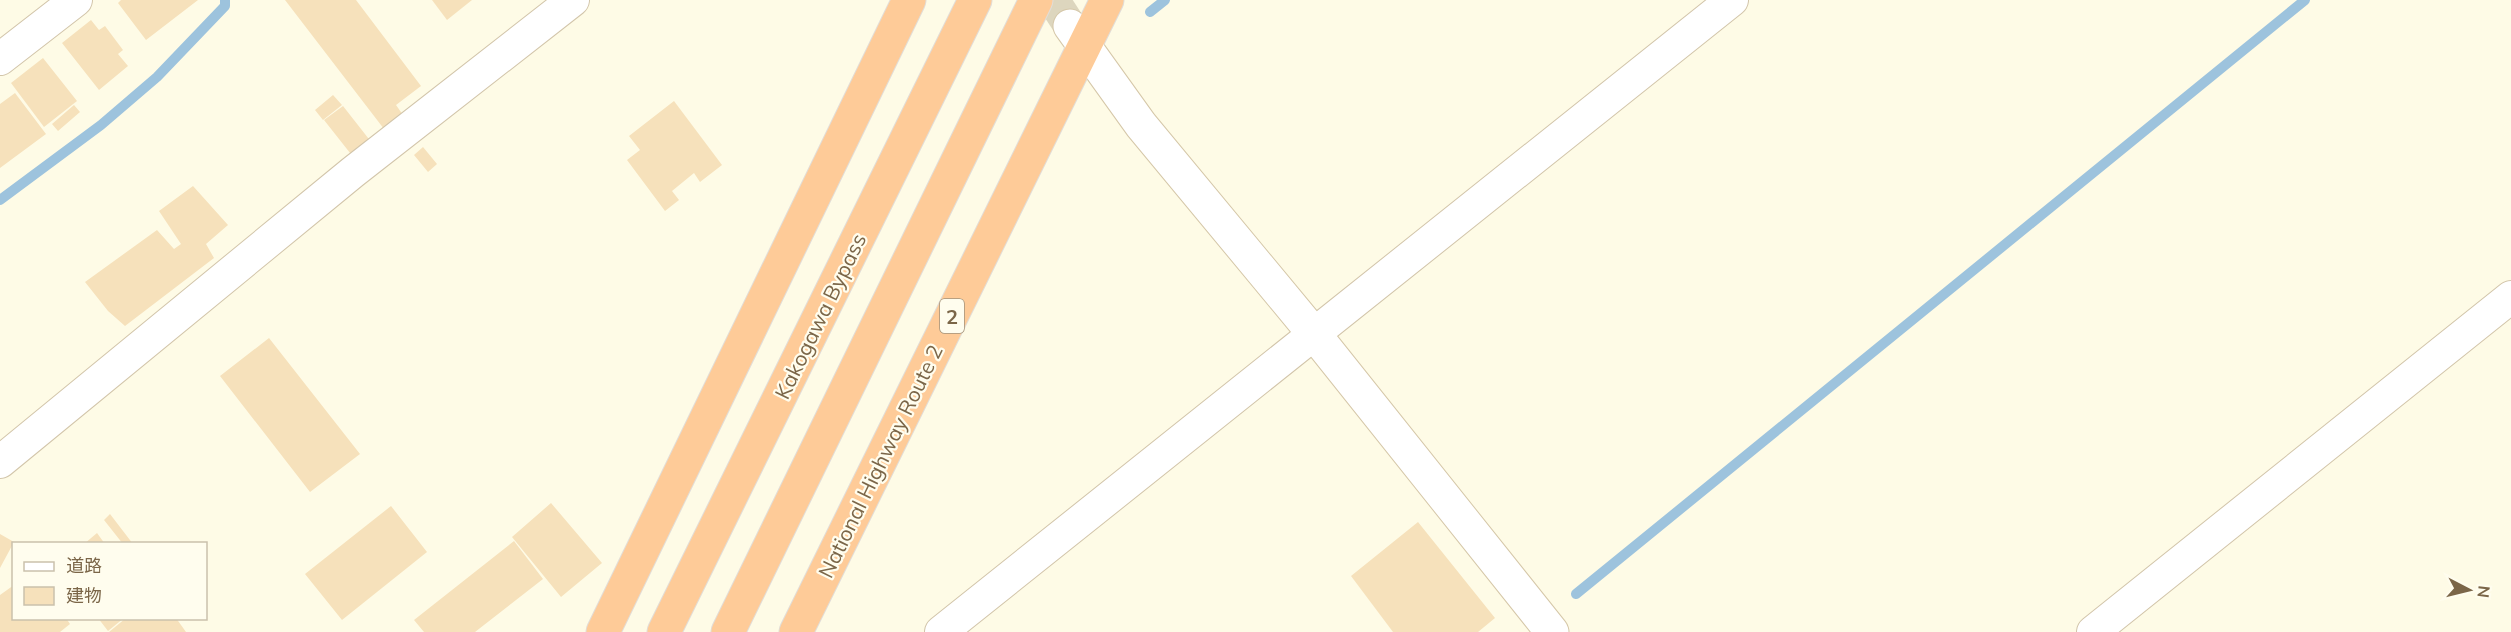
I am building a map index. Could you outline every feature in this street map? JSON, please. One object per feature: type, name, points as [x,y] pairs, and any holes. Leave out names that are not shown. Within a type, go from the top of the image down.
[{"type":"highway","points":[[603,632],[909,0]]},
{"type":"highway","name":"Kakogawa Bypass","points":[[664,632],[975,0]]},
{"type":"highway","points":[[728,632],[1036,0]]},
{"type":"highway","name":"National Highway Route 2","points":[[796,632],[1078,36],[1107,0]]},
{"type":"street","points":[[0,59],[76,0]]},
{"type":"street","points":[[0,462],[344,179],[573,0]]},
{"type":"street","points":[[941,632],[1732,0]]},
{"type":"street","points":[[1078,36],[1141,125],[1314,335],[1552,632]]},
{"type":"street","points":[[2093,632],[2511,297]]},
{"type":"building","points":[[121,0],[198,0],[146,40],[118,3]]},
{"type":"building","points":[[285,0],[356,0],[421,86],[396,105],[403,115],[384,129]]},
{"type":"building","points":[[432,0],[472,0],[447,20]]},
{"type":"building","points":[[91,20],[99,30],[105,26],[123,50],[118,54],[128,66],[99,90],[62,43]]},
{"type":"building","points":[[43,58],[77,101],[44,127],[11,83]]},
{"type":"building","points":[[15,93],[46,134],[0,168],[0,104]]},
{"type":"building","points":[[333,95],[342,105],[323,120],[315,110]]},
{"type":"building","points":[[674,101],[722,165],[700,182],[694,173],[672,191],[679,200],[665,211],[627,160],[640,150],[629,136]]},
{"type":"building","points":[[74,105],[80,112],[58,131],[52,124]]},
{"type":"building","points":[[343,106],[372,143],[354,158],[324,120]]},
{"type":"building","points":[[423,147],[437,164],[428,172],[414,155]]},
{"type":"building","points":[[193,186],[228,225],[206,244],[214,258],[125,326],[108,311],[85,282],[157,230],[174,249],[181,244],[159,211]]},
{"type":"building","points":[[269,338],[360,454],[310,492],[220,376]]},
{"type":"building","points":[[551,503],[602,563],[561,597],[512,537]]},
{"type":"building","points":[[391,506],[427,552],[342,620],[305,574]]},
{"type":"building","points":[[110,514],[131,542],[121,542],[104,520]]},
{"type":"building","points":[[1418,522],[1495,618],[1478,632],[1393,632],[1351,576]]},
{"type":"building","points":[[97,533],[104,542],[86,542]]},
{"type":"building","points":[[0,534],[14,542],[0,568]]},
{"type":"building","points":[[514,541],[543,579],[475,632],[424,632],[414,620]]},
{"type":"building","points":[[12,586],[12,620],[67,620],[70,624],[60,632],[0,632],[0,595]]},
{"type":"building","points":[[100,620],[122,620],[108,631]]},
{"type":"building","points":[[124,620],[177,620],[186,632],[109,632]]},
{"type":"waterway","points":[[0,200],[101,125],[157,77],[225,6],[225,0]]},
{"type":"waterway","points":[[1150,12],[1165,0]]},
{"type":"waterway","points":[[1576,594],[2305,0]]},
{"type":"tunnel","points":[[1053,0],[1070,26]]}]
